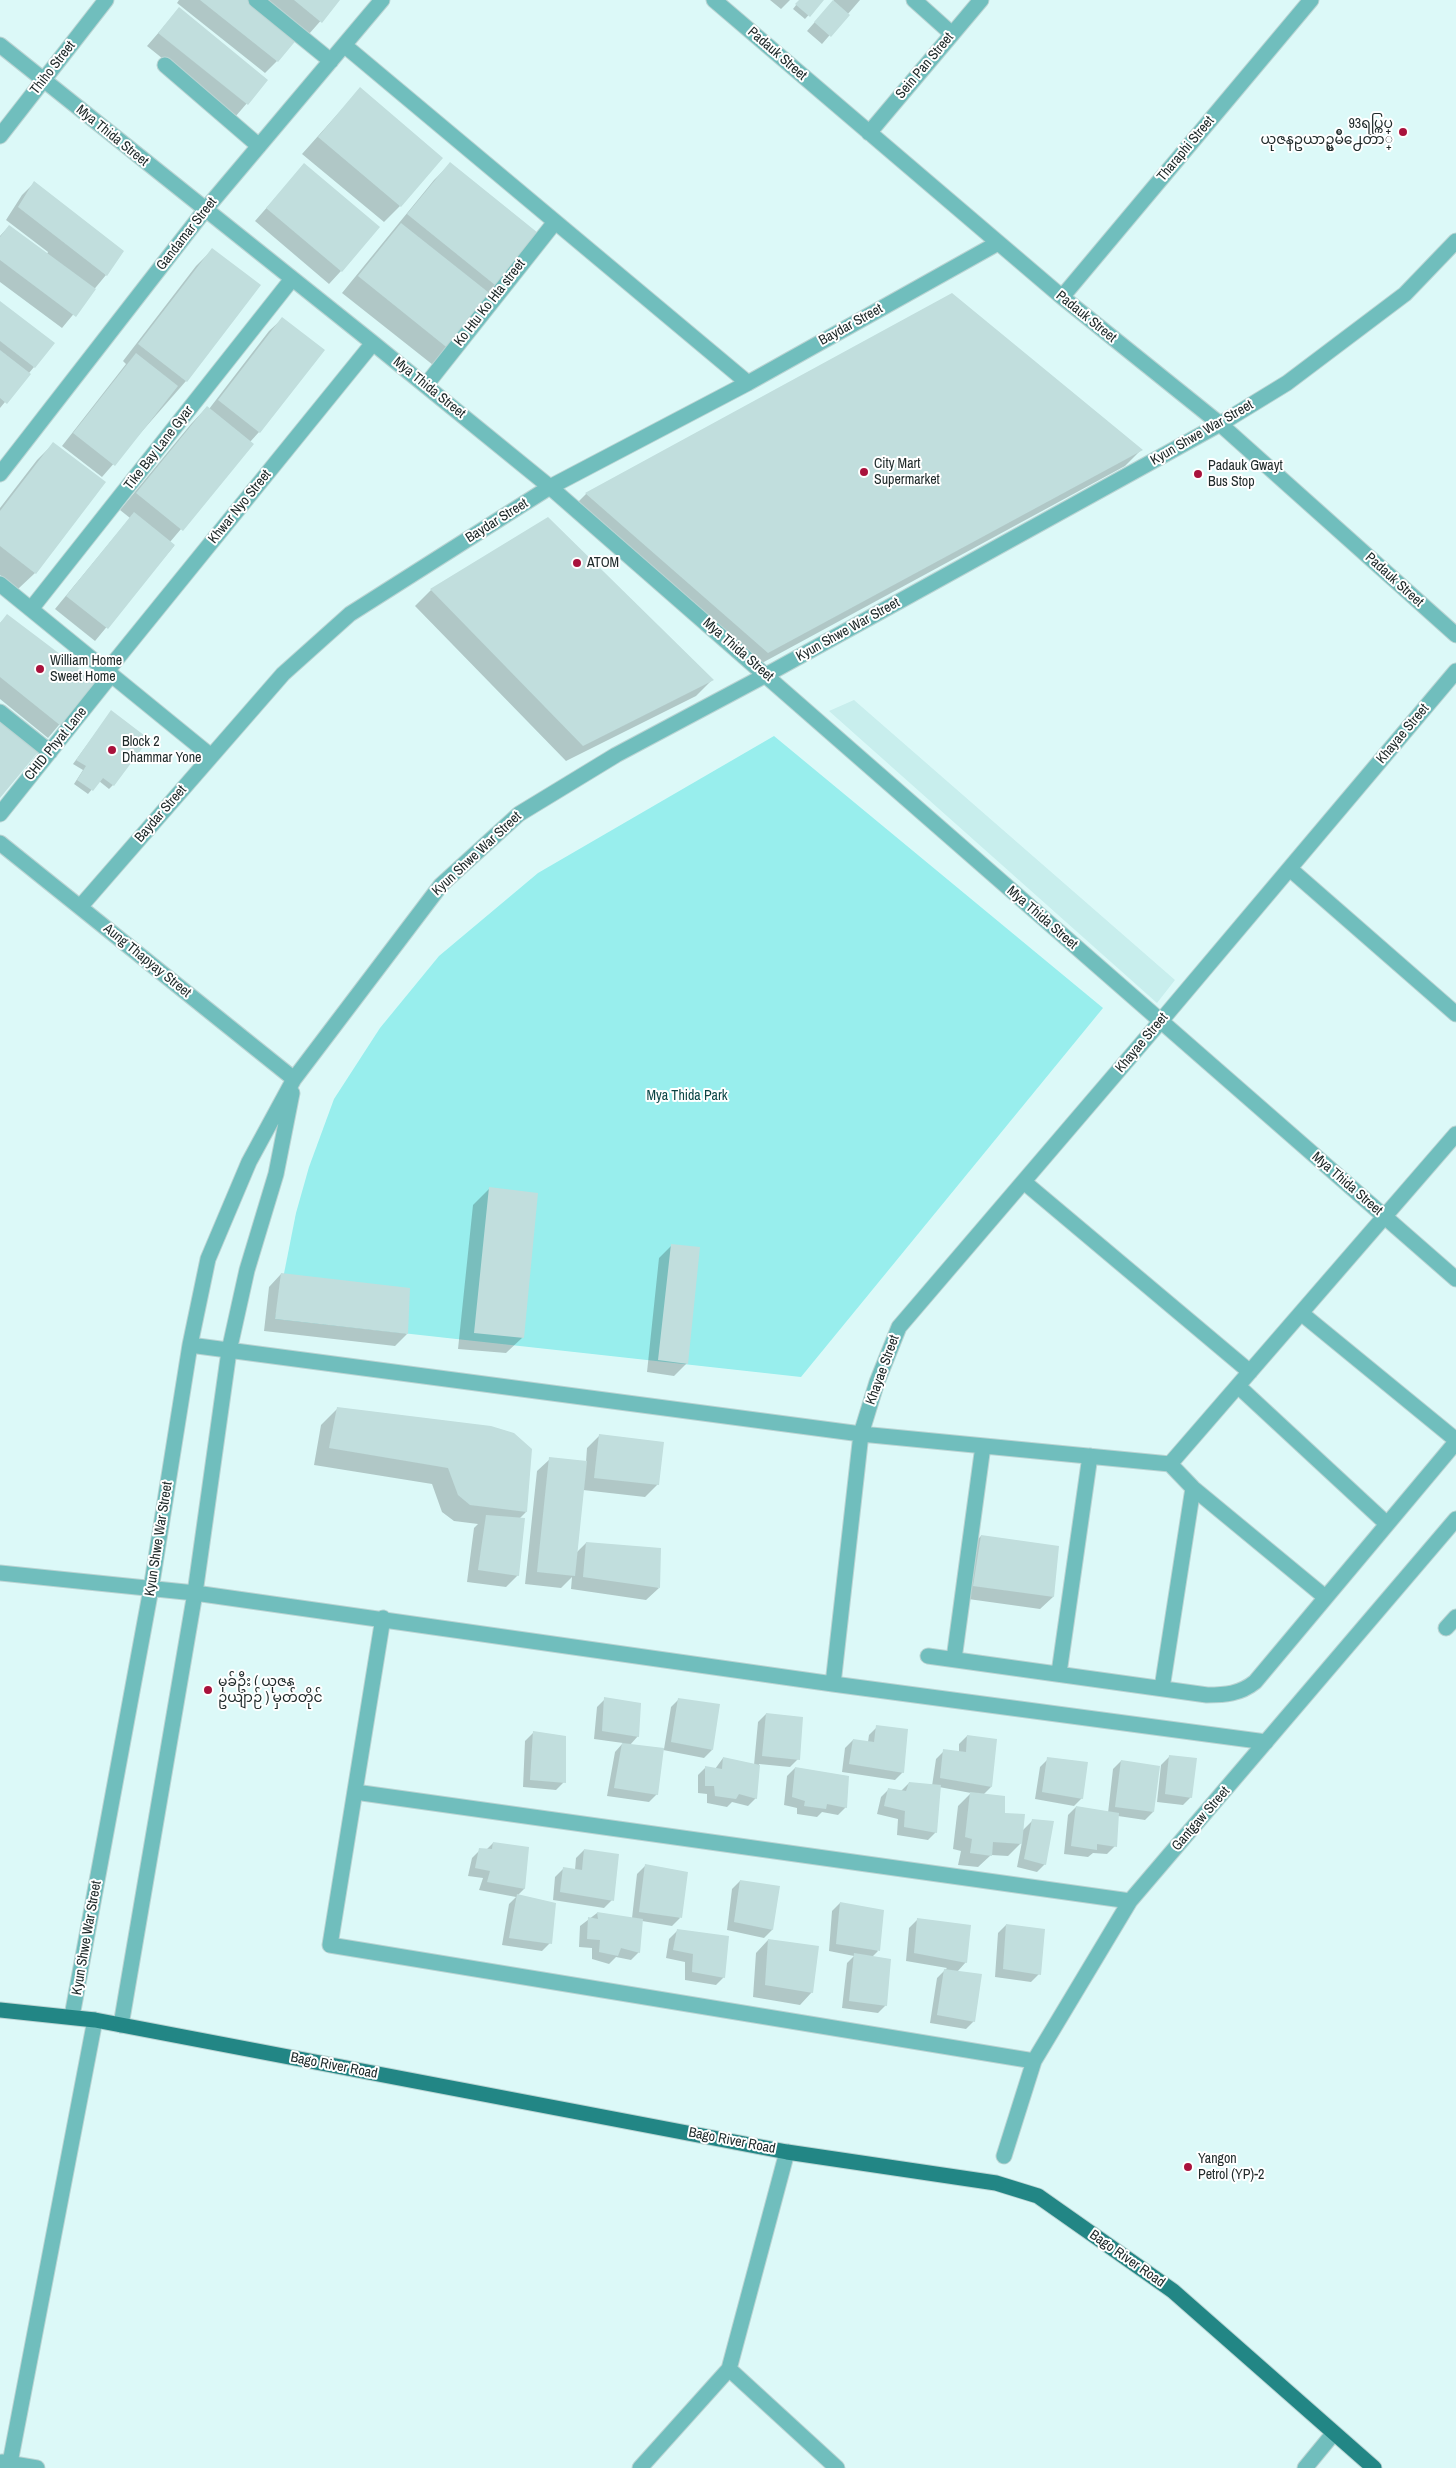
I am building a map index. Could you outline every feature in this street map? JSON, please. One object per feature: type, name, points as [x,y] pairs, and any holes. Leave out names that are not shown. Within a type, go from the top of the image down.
[{"type":"main road","name":"Bago River Road","points":[[0,2010],[72,2016],[95,2020],[787,2152],[996,2183],[1038,2196],[1173,2291],[1333,2434],[1374,2468]]},
{"type":"street","name":"Thiho Street","points":[[0,136],[106,0]]},
{"type":"street","points":[[256,0],[331,61]]},
{"type":"street","name":"Gandamar Street","points":[[0,474],[205,210],[382,0]]},
{"type":"street","name":"Padauk Street","points":[[714,0],[1062,297],[1220,424],[1456,635]]},
{"type":"street","points":[[914,0],[952,34]]},
{"type":"street","name":"Sein Pan Street","points":[[869,133],[981,0]]},
{"type":"street","name":"Tharaphi Street","points":[[1062,297],[1310,0]]},
{"type":"street","name":"Mya Thida Street","points":[[0,45],[426,385],[550,487],[1456,1279]]},
{"type":"street","points":[[344,45],[748,383]]},
{"type":"street","points":[[165,65],[259,146]]},
{"type":"street","name":"Ko Htu Ko Hta street","points":[[426,385],[555,222]]},
{"type":"street","name":"Kyun Shwe War Street","points":[[72,2016],[151,1589],[190,1345],[208,1259],[249,1162],[294,1079],[441,885],[518,814],[616,755],[766,675],[1220,424],[1287,382],[1405,294],[1456,241]]},
{"type":"street","name":"Baydar Street","points":[[80,907],[283,674],[350,614],[550,487],[748,383],[998,243]]},
{"type":"street","name":"Tike Bay Lane Gyar","points":[[34,605],[292,279]]},
{"type":"street","name":"Khwar Nyo Street","points":[[109,673],[373,343]]},
{"type":"street","points":[[0,584],[34,605],[109,673],[211,756]]},
{"type":"street","name":"Khayae Street","points":[[833,1684],[861,1434],[877,1382],[900,1326],[1290,869],[1456,671]]},
{"type":"street","name":"CHID Phyat Lane","points":[[0,814],[47,750],[109,673]]},
{"type":"street","points":[[0,712],[47,750]]},
{"type":"street","name":"Aung Thapyay Street","points":[[0,843],[294,1079]]},
{"type":"street","points":[[1290,869],[1456,1014]]},
{"type":"street","name":"Kyun Shwe War Street","points":[[121,2025],[195,1593],[229,1351],[246,1270],[276,1174],[294,1079]]},
{"type":"street","points":[[1170,1464],[1456,1134]]},
{"type":"street","points":[[1024,1182],[1250,1372]]},
{"type":"street","points":[[928,1656],[1207,1695],[1229,1694],[1248,1688],[1255,1682],[1456,1441],[1301,1313]]},
{"type":"street","points":[[190,1345],[861,1434],[1170,1464],[1193,1488],[1325,1597]]},
{"type":"street","points":[[1238,1386],[1387,1524]]},
{"type":"street","points":[[954,1660],[983,1446]]},
{"type":"street","points":[[1059,1674],[1090,1456]]},
{"type":"street","points":[[1162,1688],[1193,1488]]},
{"type":"street","name":"Gantgaw Street","points":[[1004,2156],[1034,2061],[1130,1901],[1456,1519]]},
{"type":"street","points":[[0,1573],[195,1593],[383,1618],[833,1684],[1266,1742]]},
{"type":"street","points":[[383,1618],[330,1945],[1034,2061]]},
{"type":"street","points":[[355,1792],[1130,1901]]},
{"type":"street","points":[[37,2468],[6,2464],[95,2020]]},
{"type":"street","points":[[640,2468],[729,2369],[787,2152]]},
{"type":"street","points":[[729,2369],[837,2468]]},
{"type":"street","points":[[1305,2468],[1333,2434]]},
{"type":"shaded area","points":[[854,700],[1175,980],[1157,1003],[829,711]]},
{"type":"green space","name":"Mya Thida Park","points":[[774,736],[1103,1008],[801,1377],[275,1319],[296,1213],[309,1167],[334,1099],[380,1028],[439,956],[538,873]]},
{"type":"building","points":[[200,0],[250,0],[298,38],[278,62]]},
{"type":"building","points":[[294,0],[340,0],[322,23]]},
{"type":"building","points":[[799,0],[824,0],[810,17],[795,4]]},
{"type":"building","points":[[833,0],[850,15],[831,37],[814,22]]},
{"type":"building","points":[[179,7],[268,80],[248,105],[158,33]]},
{"type":"building","points":[[360,87],[443,158],[401,207],[318,137]]},
{"type":"building","points":[[450,162],[543,237],[500,289],[407,214]]},
{"type":"building","points":[[304,163],[380,227],[342,272],[266,208]]},
{"type":"building","points":[[34,181],[124,251],[107,276],[18,207]]},
{"type":"building","points":[[401,223],[493,296],[450,350],[358,276]]},
{"type":"building","points":[[9,225],[96,289],[76,317],[0,260],[0,237]]},
{"type":"building","points":[[212,248],[261,285],[187,382],[138,344]]},
{"type":"building","name":"City Mart Supermarket","points":[[952,293],[1143,450],[768,653],[585,493]]},
{"type":"building","points":[[0,301],[55,343],[35,368],[0,341]]},
{"type":"building","points":[[282,317],[325,350],[260,433],[218,400]]},
{"type":"building","points":[[0,350],[31,374],[7,404],[0,398]]},
{"type":"building","points":[[136,353],[178,386],[115,466],[73,433]]},
{"type":"building","points":[[207,406],[254,444],[183,531],[136,493]]},
{"type":"building","points":[[53,442],[106,482],[36,574],[0,546],[0,511]]},
{"type":"building","points":[[134,512],[175,545],[108,629],[66,596]]},
{"type":"building","points":[[548,517],[714,680],[583,746],[430,589]]},
{"type":"building","name":"William Home Sweet Home","points":[[7,614],[97,682],[61,726],[0,677],[0,623]]},
{"type":"building","name":"Block 2 Dhammar Yone","points":[[111,710],[149,739],[114,786],[103,778],[93,791],[77,780],[86,766],[76,760]]},
{"type":"building","points":[[0,718],[39,751],[0,798]]},
{"type":"building","points":[[489,1187],[538,1193],[524,1338],[474,1333]]},
{"type":"building","points":[[671,1244],[700,1247],[688,1364],[658,1360]]},
{"type":"building","points":[[281,1273],[410,1288],[408,1334],[275,1319]]},
{"type":"building","points":[[337,1407],[491,1426],[514,1433],[532,1449],[527,1512],[470,1505],[458,1495],[448,1468],[329,1448]]},
{"type":"building","points":[[599,1434],[664,1442],[659,1485],[594,1478]]},
{"type":"building","points":[[549,1457],[587,1461],[575,1576],[537,1572]]},
{"type":"building","points":[[486,1515],[525,1518],[519,1576],[478,1570]]},
{"type":"building","points":[[981,1535],[1059,1546],[1054,1597],[973,1586]]},
{"type":"building","points":[[586,1542],[661,1548],[660,1588],[583,1577]]},
{"type":"building","points":[[604,1697],[641,1703],[639,1737],[602,1731]]},
{"type":"building","points":[[678,1698],[720,1704],[713,1750],[671,1742]]},
{"type":"building","points":[[766,1713],[803,1717],[800,1760],[762,1756]]},
{"type":"building","points":[[876,1725],[908,1729],[904,1773],[849,1764],[853,1739],[874,1742]]},
{"type":"building","points":[[533,1731],[566,1736],[566,1783],[530,1780]]},
{"type":"building","points":[[967,1735],[997,1739],[992,1787],[940,1778],[943,1749],[966,1752]]},
{"type":"building","points":[[622,1743],[664,1748],[658,1795],[614,1788]]},
{"type":"building","points":[[1169,1755],[1197,1758],[1192,1798],[1165,1794]]},
{"type":"building","points":[[723,1757],[760,1765],[757,1799],[739,1794],[736,1799],[715,1796],[714,1786],[705,1786],[705,1766],[722,1769]]},
{"type":"building","points":[[1047,1757],[1088,1762],[1083,1799],[1042,1792]]},
{"type":"building","points":[[1121,1760],[1160,1766],[1154,1812],[1115,1807]]},
{"type":"building","points":[[795,1767],[849,1776],[847,1808],[827,1804],[826,1809],[804,1806],[805,1801],[792,1797]]},
{"type":"building","points":[[909,1782],[941,1785],[937,1833],[904,1827],[905,1811],[884,1806],[888,1788],[906,1791]]},
{"type":"building","points":[[970,1792],[1005,1796],[1005,1813],[1025,1814],[1022,1844],[993,1842],[992,1856],[970,1853],[972,1839],[965,1837]]},
{"type":"building","points":[[1076,1806],[1119,1813],[1117,1847],[1097,1844],[1097,1850],[1071,1846]]},
{"type":"building","points":[[1032,1819],[1054,1821],[1046,1865],[1024,1859]]},
{"type":"building","points":[[493,1842],[529,1847],[525,1889],[487,1882],[490,1871],[475,1868],[479,1848],[492,1849]]},
{"type":"building","points":[[584,1849],[619,1854],[614,1901],[560,1892],[563,1867],[582,1870]]},
{"type":"building","points":[[645,1864],[688,1872],[682,1918],[639,1912]]},
{"type":"building","points":[[740,1880],[780,1886],[773,1930],[734,1922]]},
{"type":"building","points":[[517,1894],[556,1903],[552,1944],[509,1938]]},
{"type":"building","points":[[840,1902],[884,1910],[880,1951],[836,1944]]},
{"type":"building","points":[[597,1912],[643,1919],[640,1953],[621,1948],[618,1956],[599,1952],[600,1940],[587,1939],[588,1917],[598,1919]]},
{"type":"building","points":[[917,1918],[971,1925],[967,1963],[914,1953]]},
{"type":"building","points":[[1006,1924],[1045,1929],[1041,1975],[1003,1969]]},
{"type":"building","points":[[677,1929],[729,1936],[725,1978],[692,1972],[693,1954],[673,1950]]},
{"type":"building","points":[[768,1939],[819,1946],[813,1993],[765,1985]]},
{"type":"building","points":[[854,1953],[891,1959],[887,2006],[849,2001]]},
{"type":"building","points":[[944,1969],[982,1974],[975,2022],[937,2015]]},
{"type":"place","name":"93ရပ္ကြပ္ ယုဇနဥယာဥ္ၿမိဳ႕ေတာ္","points":[[1403,132]]},
{"type":"place","name":"City Mart Supermarket","points":[[864,472]]},
{"type":"place","name":"Padauk Gwayt Bus Stop","points":[[1198,474]]},
{"type":"place","name":"ATOM","points":[[577,563]]},
{"type":"place","name":"William Home Sweet Home","points":[[40,669]]},
{"type":"place","name":"Block 2 Dhammar Yone","points":[[112,750]]},
{"type":"place","name":"မုခ်ဦး ( ယုဇန ဥယျာဉ် ) မှတ်တိုင်","points":[[208,1690]]},
{"type":"place","name":"Yangon Petrol (YP)-2","points":[[1188,2167]]}]
